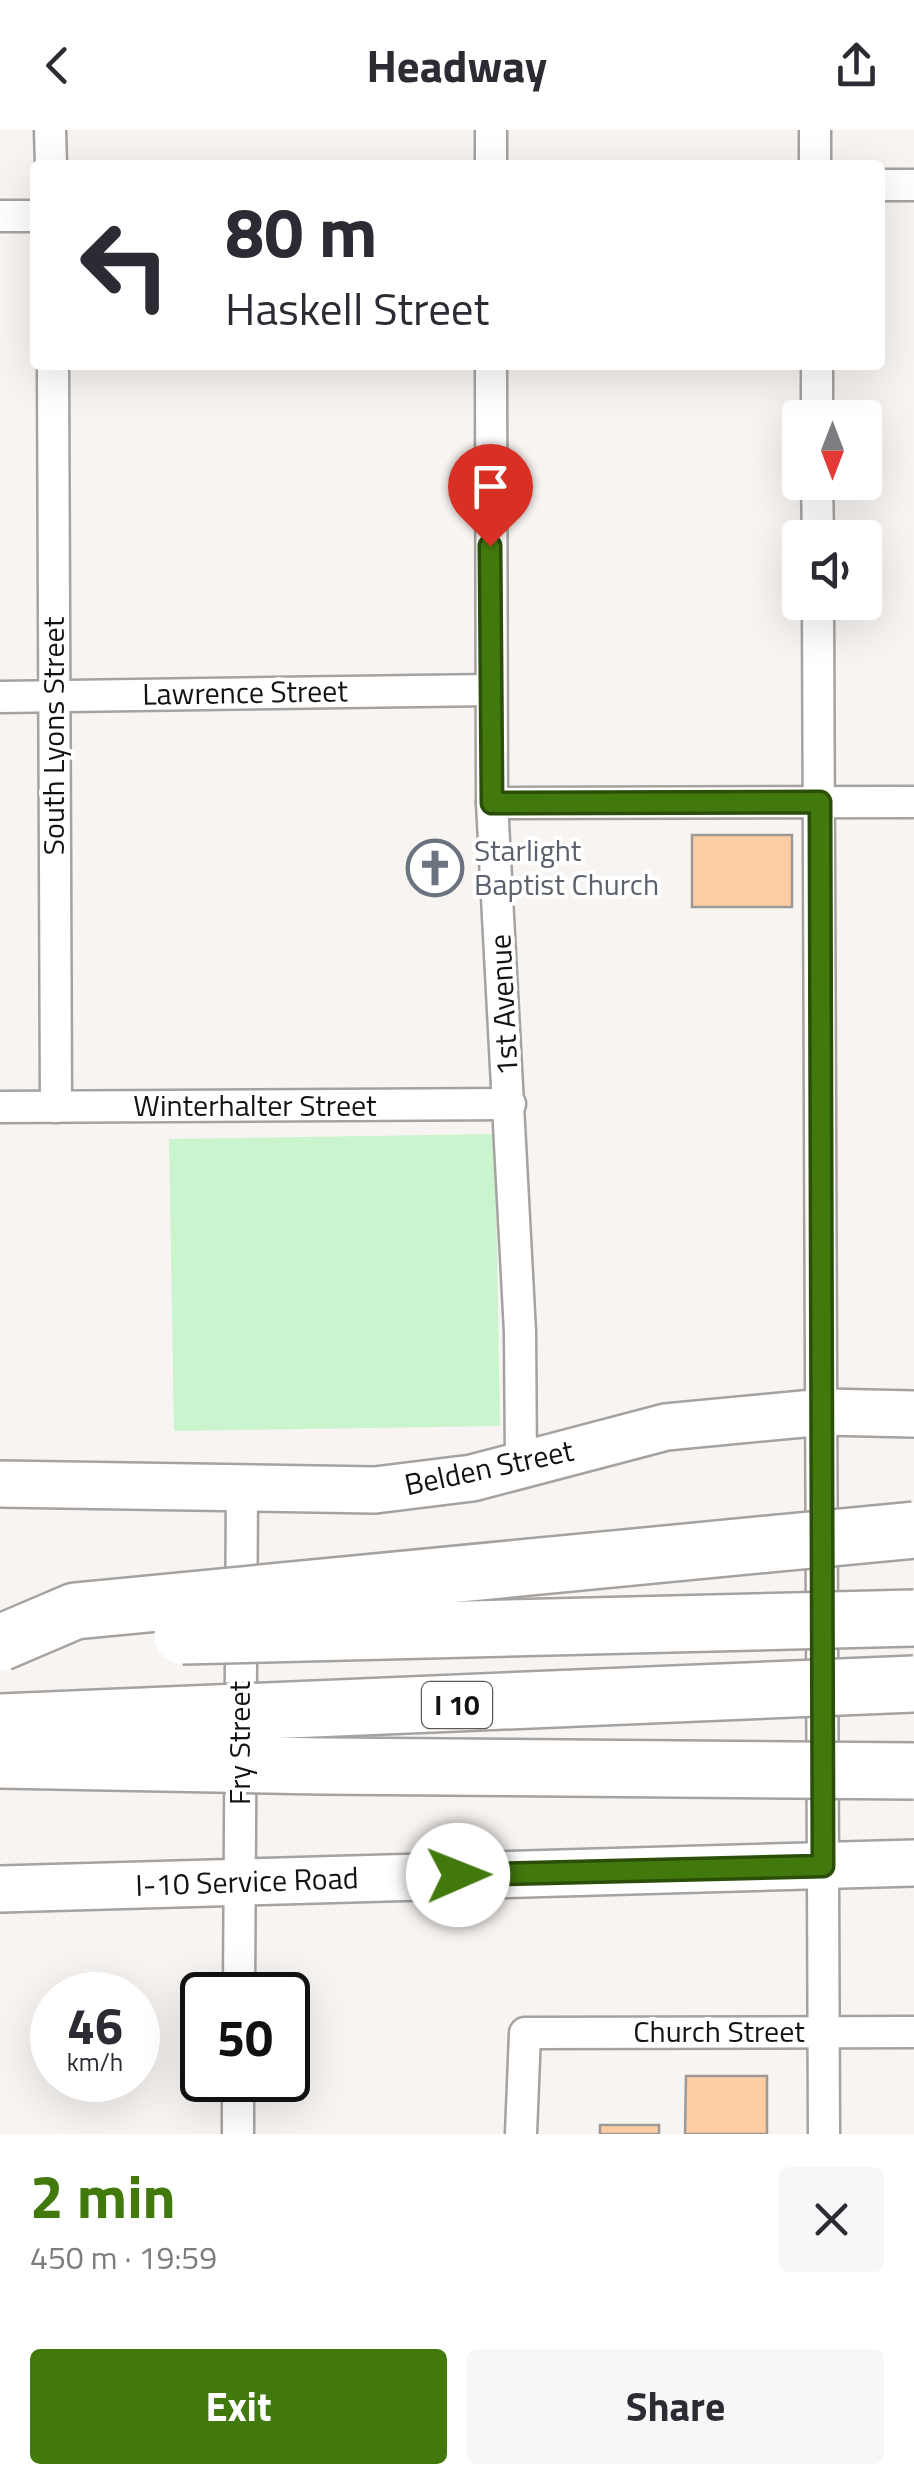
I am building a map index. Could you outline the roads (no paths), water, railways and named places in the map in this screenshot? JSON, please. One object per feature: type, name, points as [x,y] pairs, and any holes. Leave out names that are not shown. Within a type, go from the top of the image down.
[{"type":"highway","points":[[0,1644],[75,1611],[914,1530]]},
{"type":"highway","points":[[0,1644],[914,1618]]},
{"type":"highway","name":"I 10","points":[[0,1722],[914,1684]]},
{"type":"highway","points":[[0,1760],[914,1771]]},
{"type":"main road","name":"Belden Street","points":[[0,1484],[376,1490],[472,1478],[666,1427],[824,1412],[914,1414]]},
{"type":"main road","name":"I-10 Service Road","points":[[0,1889],[914,1863]]},
{"type":"street","points":[[50,130],[51,160]]},
{"type":"street","points":[[491,130],[492,160]]},
{"type":"street","points":[[816,130],[816,160]]},
{"type":"street","points":[[885,185],[914,185]]},
{"type":"street","points":[[0,216],[30,216]]},
{"type":"street","name":"South Lyons Street","points":[[53,370],[56,1107]]},
{"type":"street","name":"1st Avenue","points":[[491,370],[492,803],[520,1332],[521,1465]]},
{"type":"street","points":[[817,370],[817,400]]},
{"type":"street","points":[[818,620],[824,2134]]},
{"type":"street","name":"Lawrence Street","points":[[0,696],[490,690]]},
{"type":"street","points":[[492,803],[914,802]]},
{"type":"street","name":"Winterhalter Street","points":[[0,1107],[510,1104]]},
{"type":"street","name":"Fry Street","points":[[239,1972],[242,1490]]},
{"type":"street","name":"Church Street","points":[[521,2134],[525,2033],[914,2032]]},
{"type":"street","points":[[238,2102],[238,2134]]},
{"type":"place","name":"Starlight Baptist Church","points":[[435,868]]}]
